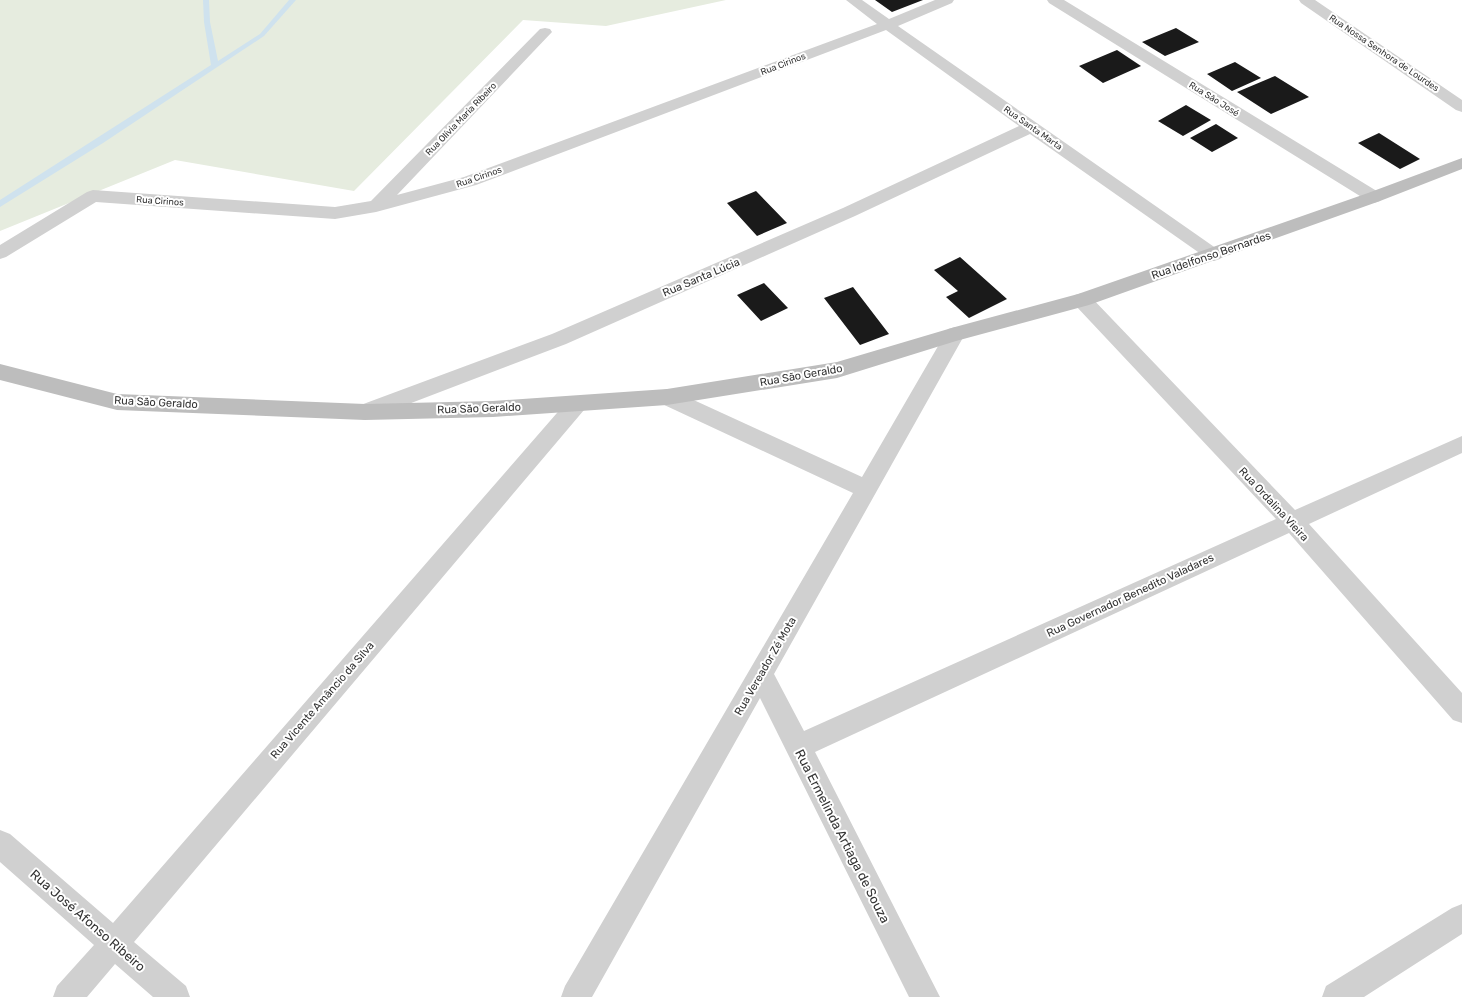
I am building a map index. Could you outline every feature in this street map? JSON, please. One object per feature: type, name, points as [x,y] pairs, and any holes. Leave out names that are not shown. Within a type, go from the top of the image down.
[{"type":"street","name":"Rua Santa Marta","points":[[853,0],[1214,255]]},
{"type":"street","name":"Rua Cirinos","points":[[0,253],[93,196],[335,213],[376,206],[470,181],[888,25],[947,0]]},
{"type":"street","name":"Rua São José","points":[[1054,0],[1374,197]]},
{"type":"street","name":"Rua Nossa Senhora de Lourdes","points":[[1306,0],[1462,107]]},
{"type":"street","name":"Rua Olívia Maria Ribeiro","points":[[376,206],[545,32]]},
{"type":"street","name":"Rua Santa Lúcia","points":[[365,412],[559,338],[849,212],[1031,127]]},
{"type":"street","name":"Rua Idelfonso Bernardes","points":[[955,334],[1082,300],[1214,255],[1374,197],[1462,162]]},
{"type":"street","name":"Rua Ordalina Vieira","points":[[1082,300],[1292,521],[1462,711]]},
{"type":"street","name":"Rua São Geraldo","points":[[0,372],[117,402],[365,412],[493,409],[666,397],[837,370],[955,334]]},
{"type":"street","name":"Rua Vereador Zé Mota","points":[[576,997],[955,334]]},
{"type":"street","points":[[666,397],[866,490]]},
{"type":"street","name":"Rua Vicente Amâncio da Silva","points":[[68,997],[577,404]]},
{"type":"street","name":"Rua Governador Benedito Valadares","points":[[798,747],[1462,444]]},
{"type":"street","name":"Rua Ermelinda Artiaga de Souza","points":[[761,674],[925,997]]},
{"type":"street","name":"Rua José Afonso Ribeiro","points":[[0,844],[175,997]]},
{"type":"street","points":[[1337,997],[1462,918]]},
{"type":"shaded area","points":[[0,0],[726,0],[606,26],[523,20],[354,191],[175,160],[0,231]]},
{"type":"building","points":[[875,0],[923,0],[892,12]]},
{"type":"building","points":[[1176,28],[1199,42],[1165,56],[1142,42]]},
{"type":"building","points":[[1117,50],[1141,66],[1103,83],[1079,66]]},
{"type":"building","points":[[1235,62],[1261,78],[1232,91],[1207,74]]},
{"type":"building","points":[[1275,76],[1309,97],[1271,114],[1237,92]]},
{"type":"building","points":[[1186,105],[1211,120],[1183,136],[1158,121]]},
{"type":"building","points":[[1216,124],[1238,138],[1212,152],[1190,138]]},
{"type":"building","points":[[1379,133],[1420,159],[1400,169],[1358,143]]},
{"type":"building","points":[[756,191],[787,223],[757,236],[727,203]]},
{"type":"building","points":[[960,257],[1007,299],[969,318],[946,297],[958,291],[934,270]]},
{"type":"building","points":[[764,283],[788,308],[761,321],[737,295]]},
{"type":"building","points":[[853,287],[889,334],[860,345],[824,298]]},
{"type":"waterway","points":[[206,0],[207,22],[215,66]]},
{"type":"waterway","points":[[215,66],[262,35],[293,0]]},
{"type":"waterway","points":[[0,204],[215,66]]}]
